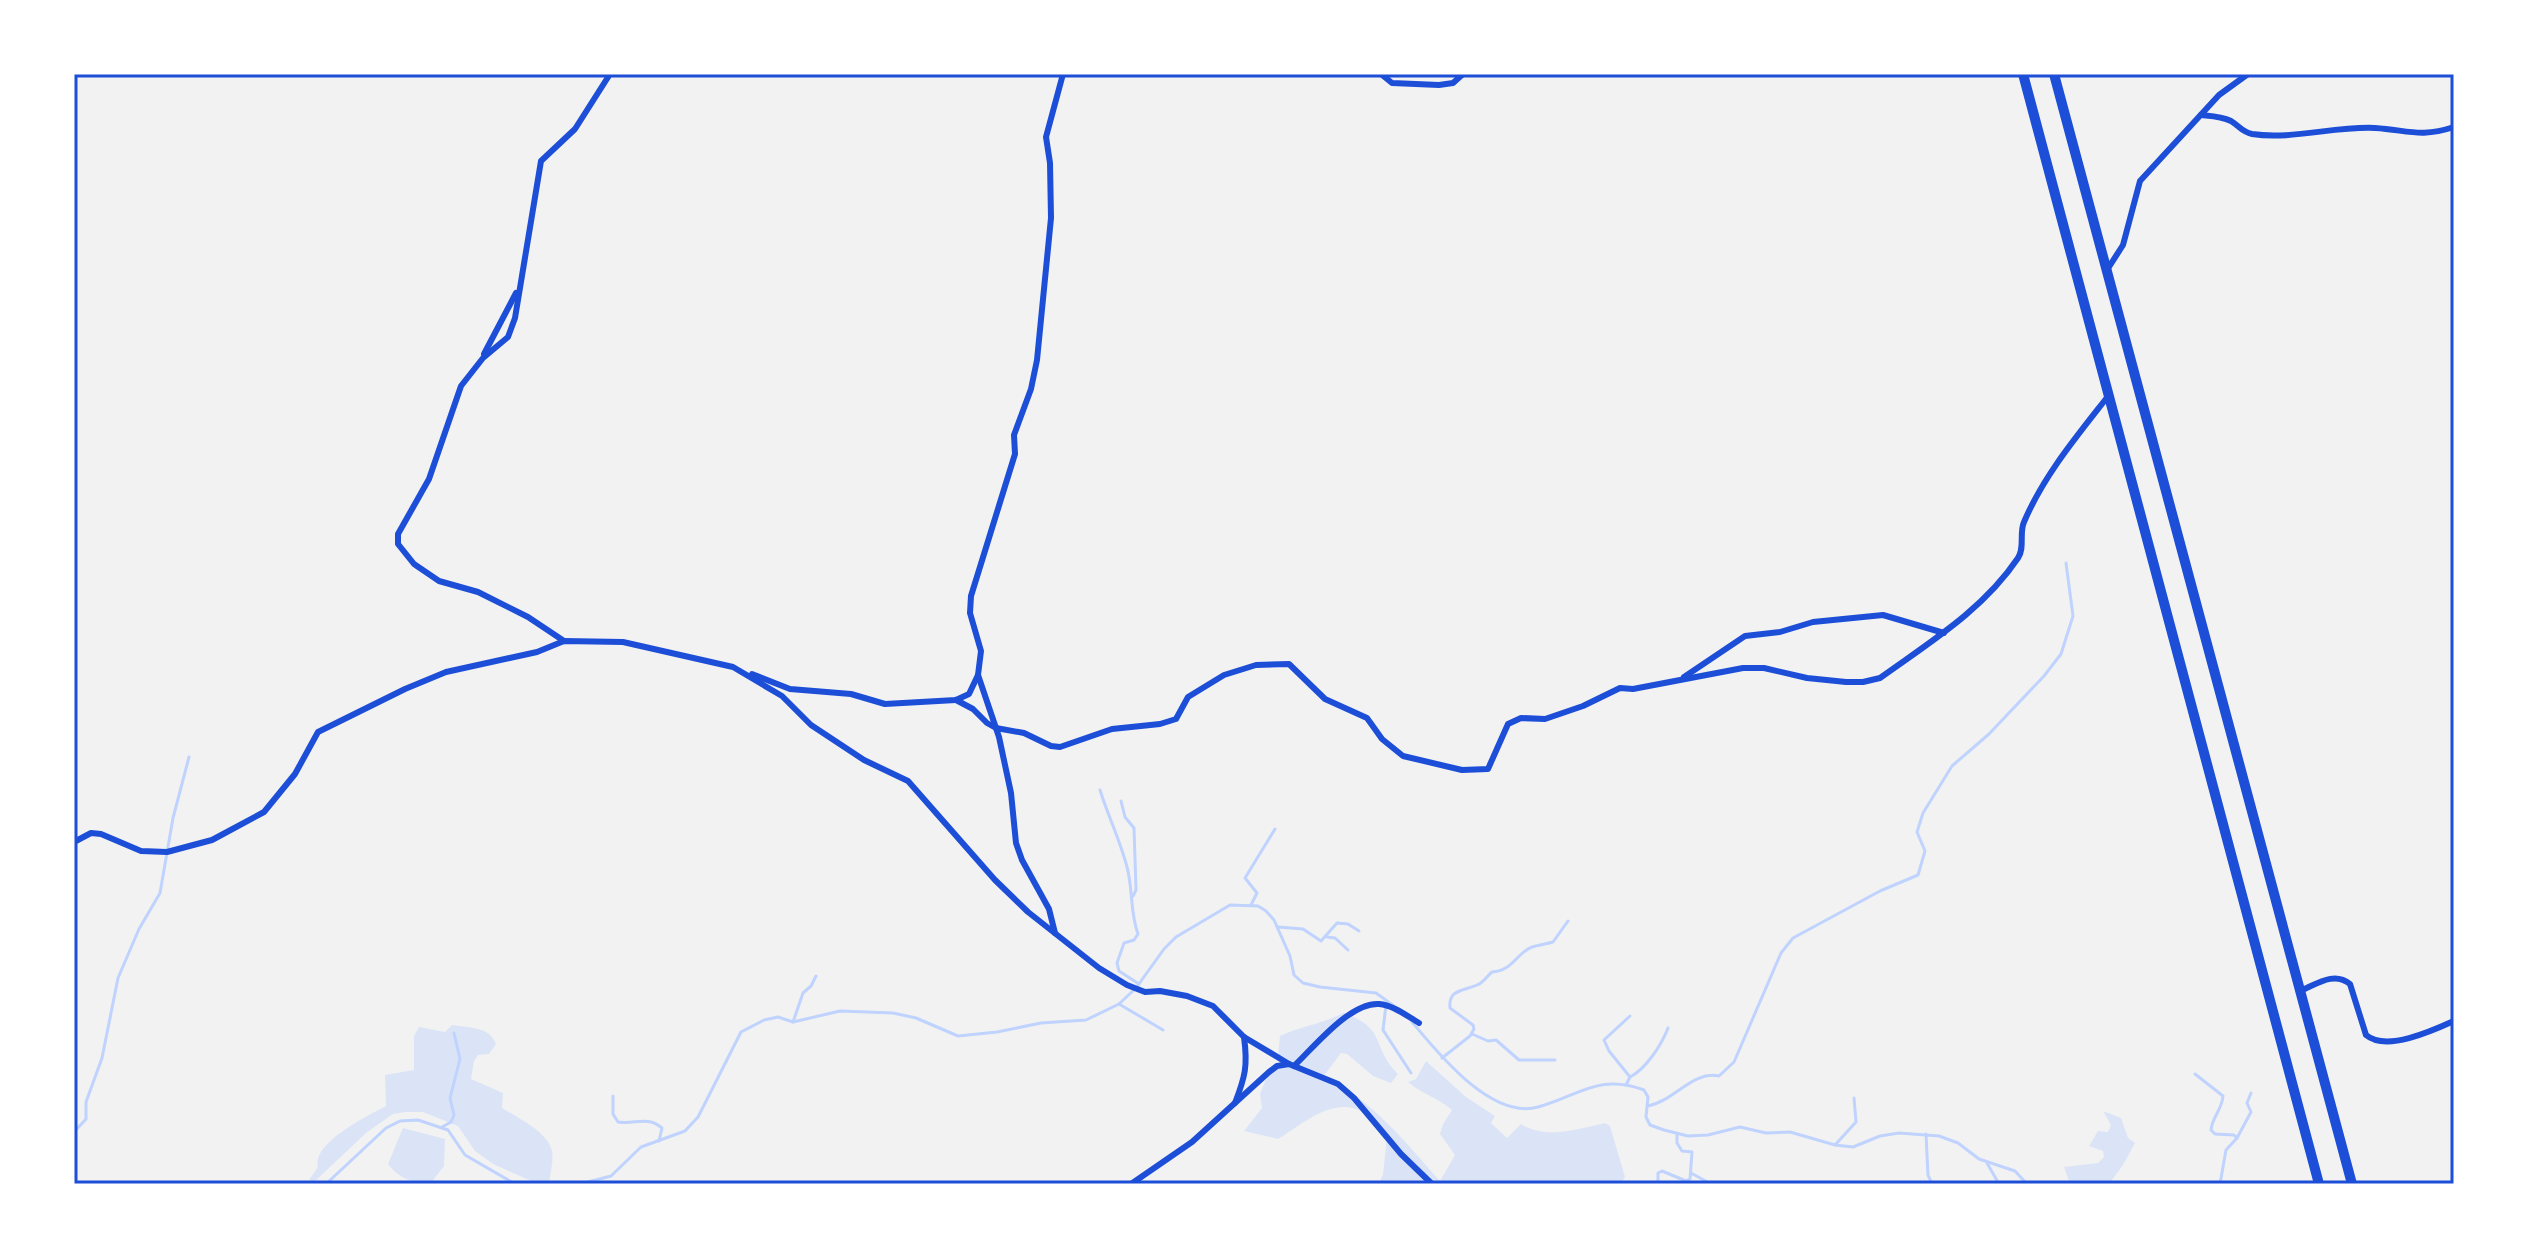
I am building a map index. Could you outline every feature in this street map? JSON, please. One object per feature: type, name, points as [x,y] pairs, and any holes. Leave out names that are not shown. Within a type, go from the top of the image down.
[{"type":"highway","points":[[2023,74],[2319,1184]]},
{"type":"highway","points":[[2054,74],[2352,1184]]},
{"type":"street","points":[[483,358],[508,337],[515,318],[541,161],[575,129],[610,74]]},
{"type":"street","points":[[74,842],[91,833],[101,834],[141,851],[167,852],[212,840],[264,812],[295,774],[318,732],[446,672],[537,652],[564,641],[623,642],[733,667],[790,689],[851,694],[885,704],[956,700],[969,694],[978,675],[981,651],[970,613],[971,596],[1015,454],[1014,435],[1031,389],[1037,360],[1051,218],[1046,137],[1063,74]]},
{"type":"street","points":[[1381,74],[1392,83],[1439,85],[1453,83],[1463,74]]},
{"type":"street","points":[[2107,270],[2123,245],[2140,181],[2227,88],[2248,74]]},
{"type":"street","points":[[2201,115],[2221,116],[2243,131],[2254,134],[2374,128],[2432,134],[2454,127]]},
{"type":"street","points":[[518,289],[483,358],[461,386],[429,479],[398,534],[398,544],[414,564],[439,581],[478,592],[528,617],[564,641]]},
{"type":"street","points":[[956,700],[996,728],[1024,733],[1060,747],[1103,731],[1176,719],[1188,697],[1224,675],[1256,665],[1289,664],[1325,699],[1367,718],[1382,739],[1403,756],[1462,770],[1488,769],[1508,724],[1521,718],[1545,719],[1583,706],[1620,688],[1633,689],[1743,668],[1764,668],[1807,678],[1863,682],[1880,678],[1975,609],[2021,554],[2022,526],[2054,465],[2109,395]]},
{"type":"street","points":[[1681,679],[1745,636],[1780,632],[1813,622],[1883,615],[1944,633]]},
{"type":"street","points":[[733,667],[782,696],[811,725],[864,760],[908,781],[995,880],[1028,912],[1099,968],[1145,992],[1160,991],[1187,996],[1213,1006],[1244,1037],[1291,1065],[1338,1084],[1432,1184]]},
{"type":"street","points":[[978,675],[996,728],[1011,793],[1016,843],[1049,909],[1055,933]]},
{"type":"street","points":[[2300,991],[2329,978],[2344,979],[2350,984],[2366,1035],[2378,1042],[2396,1041],[2454,1021]]},
{"type":"street","points":[[1131,1184],[1186,1146],[1277,1066],[1291,1065],[1359,1007],[1377,1003],[1391,1007],[1419,1023]]},
{"type":"street","points":[[1234,1105],[1246,1076],[1248,1061],[1244,1037]]},
{"type":"shaded area","points":[[1343,1013],[1367,1025],[1398,1074],[1391,1083],[1373,1076],[1347,1054],[1341,1053],[1323,1077],[1372,1109],[1440,1181],[1455,1155],[1440,1134],[1452,1110],[1408,1082],[1416,1079],[1426,1061],[1466,1097],[1495,1116],[1491,1123],[1507,1138],[1521,1124],[1552,1132],[1605,1123],[1610,1126],[1625,1177],[1620,1184],[1379,1184],[1387,1137],[1371,1117],[1353,1108],[1342,1107],[1319,1113],[1278,1139],[1244,1131],[1262,1108],[1260,1094],[1269,1072],[1287,1063],[1278,1057],[1280,1036]]},
{"type":"shaded area","points":[[452,1025],[478,1029],[493,1038],[496,1044],[489,1054],[478,1055],[474,1061],[471,1079],[503,1093],[502,1108],[532,1126],[550,1144],[552,1163],[549,1184],[538,1184],[493,1164],[475,1151],[458,1126],[423,1112],[406,1112],[393,1114],[366,1133],[312,1184],[309,1180],[318,1167],[318,1158],[323,1149],[343,1131],[386,1106],[385,1075],[414,1070],[414,1036],[419,1027],[445,1032]]},
{"type":"shaded area","points":[[2103,1111],[2121,1118],[2128,1138],[2135,1143],[2109,1184],[2070,1184],[2064,1167],[2098,1163],[2104,1157],[2103,1151],[2089,1146],[2098,1131],[2108,1132],[2111,1125]]},
{"type":"shaded area","points":[[403,1128],[445,1139],[444,1166],[430,1184],[407,1179],[388,1164]]},
{"type":"waterway","points":[[1648,1106],[1701,1077],[1719,1076],[1734,1062],[1781,953],[1793,938],[1880,891],[1918,875],[1925,851],[1917,832],[1923,813],[1952,766],[1989,734],[2061,654],[2073,616],[2066,563]]},
{"type":"waterway","points":[[74,1132],[86,1119],[86,1102],[102,1058],[118,978],[139,929],[160,893],[173,818],[189,757]]},
{"type":"waterway","points":[[1100,790],[1127,867],[1138,934],[1134,940],[1124,943],[1117,963],[1119,971],[1139,984]]},
{"type":"waterway","points":[[1121,801],[1125,817],[1134,828],[1136,890],[1133,896]]},
{"type":"waterway","points":[[1251,905],[1257,893],[1245,878],[1275,829]]},
{"type":"waterway","points":[[580,1184],[611,1176],[641,1147],[685,1131],[698,1117],[741,1032],[764,1020],[778,1017],[793,1022],[840,1011],[893,1013],[916,1018],[958,1036],[1041,1023],[1086,1020],[1119,1004],[1136,988],[1176,937],[1230,905],[1258,906],[1266,911],[1274,920],[1290,956],[1294,975],[1303,983],[1376,993],[1394,1006]]},
{"type":"waterway","points":[[1442,1058],[1470,1036],[1474,1029],[1450,1008],[1454,994],[1479,984],[1492,972],[1510,965],[1527,949],[1553,942],[1568,921]]},
{"type":"waterway","points":[[1278,927],[1303,929],[1321,941],[1337,923],[1348,924],[1359,931]]},
{"type":"waterway","points":[[1327,937],[1335,938],[1348,950]]},
{"type":"waterway","points":[[793,1022],[803,993],[816,976]]},
{"type":"waterway","points":[[1119,1004],[1163,1030]]},
{"type":"waterway","points":[[1386,1005],[1383,1030],[1411,1073]]},
{"type":"waterway","points":[[1626,1085],[1630,1077],[1604,1040],[1630,1016]]},
{"type":"waterway","points":[[1412,1022],[1467,1081],[1502,1104],[1520,1108],[1538,1107],[1601,1085],[1628,1085],[1644,1090],[1648,1097],[1646,1117],[1650,1125],[1688,1136],[1708,1135],[1740,1127],[1766,1133],[1790,1132],[1853,1147],[1880,1136],[1899,1133],[1939,1136],[1958,1143],[1979,1159],[2015,1171],[2027,1184]]},
{"type":"waterway","points":[[1630,1077],[1653,1056],[1668,1028]]},
{"type":"waterway","points":[[442,1127],[451,1122],[454,1115],[450,1098],[460,1059],[454,1033]]},
{"type":"waterway","points":[[1472,1034],[1488,1041],[1496,1040],[1519,1060],[1555,1060]]},
{"type":"waterway","points":[[2195,1074],[2223,1096],[2211,1130],[2215,1134],[2234,1135],[2237,1138],[2226,1150],[2220,1184]]},
{"type":"waterway","points":[[2237,1138],[2251,1112],[2247,1103],[2251,1093]]},
{"type":"waterway","points":[[613,1096],[613,1114],[618,1122],[646,1121],[656,1124],[662,1128],[659,1141]]},
{"type":"waterway","points":[[1835,1145],[1856,1122],[1854,1098]]},
{"type":"waterway","points":[[326,1184],[386,1128],[400,1121],[418,1120],[448,1130],[465,1155],[515,1184]]},
{"type":"waterway","points":[[1658,1184],[1658,1173],[1662,1171],[1686,1181],[1690,1179],[1692,1152],[1682,1151],[1677,1143],[1677,1134]]},
{"type":"waterway","points":[[1926,1134],[1928,1175],[1932,1184]]},
{"type":"waterway","points":[[1987,1163],[1999,1184]]},
{"type":"waterway","points":[[1691,1173],[1711,1184]]}]
